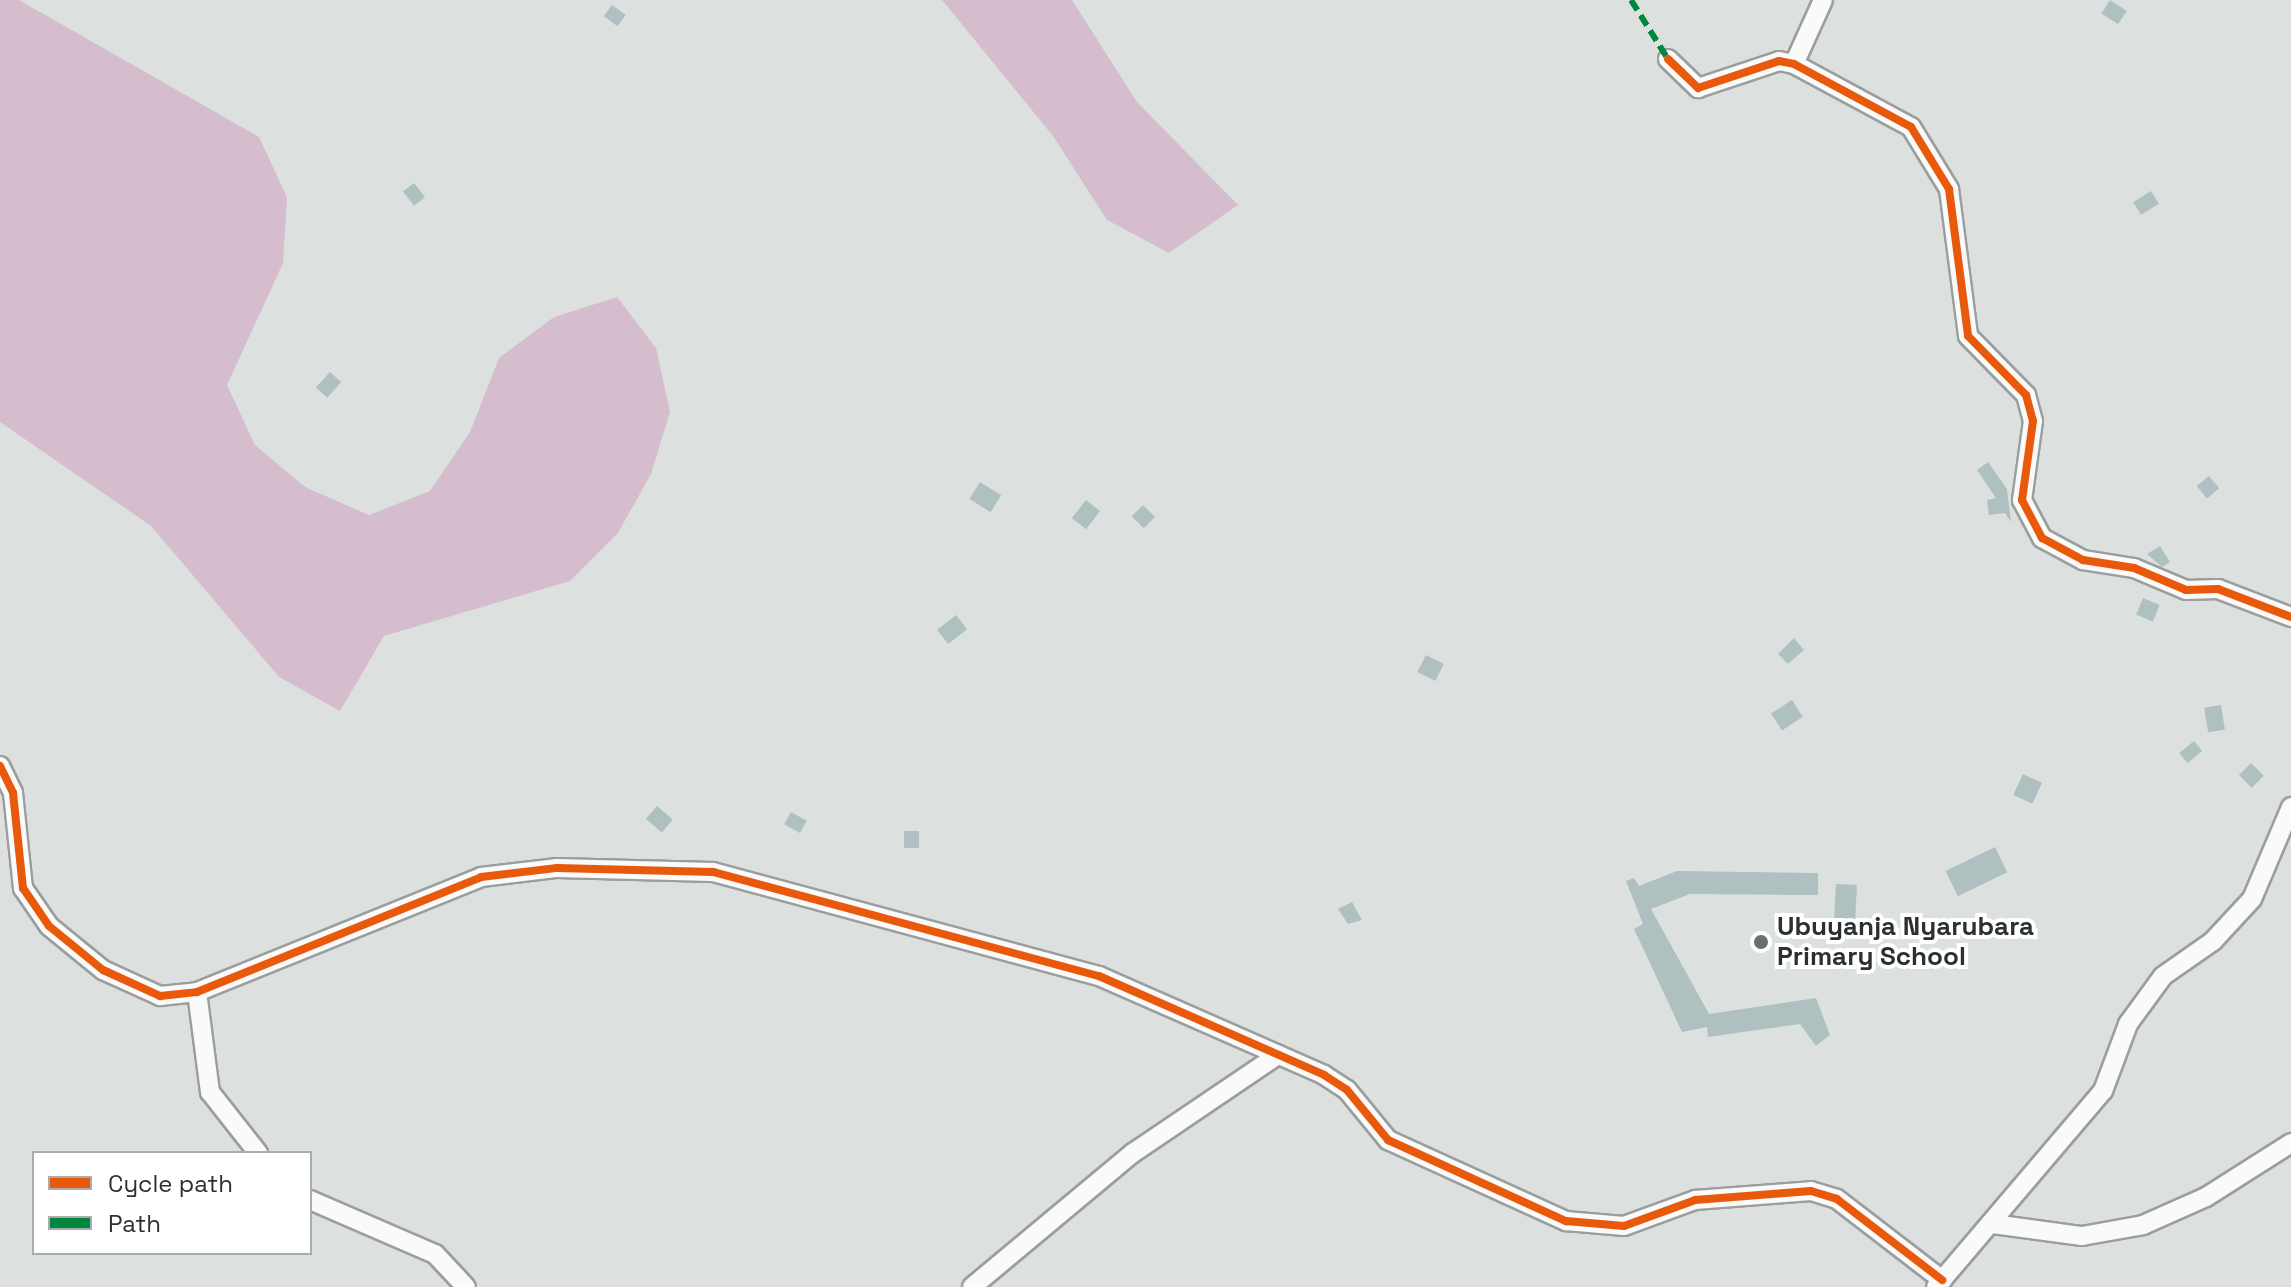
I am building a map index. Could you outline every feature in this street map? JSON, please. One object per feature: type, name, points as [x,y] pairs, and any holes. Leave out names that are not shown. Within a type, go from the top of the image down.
[{"type":"street","points":[[1794,64],[1823,0]]},
{"type":"street","points":[[1668,59],[1698,88],[1721,87],[1779,61],[1794,64],[1911,127],[1949,189],[1968,336],[2026,395],[2033,421],[2022,500],[2042,538],[2083,560],[2134,568],[2186,590],[2218,589],[2291,617]]},
{"type":"street","points":[[0,766],[13,793],[23,888],[49,926],[103,970],[160,996],[197,992],[481,877],[557,868],[713,872],[1099,976],[1278,1055],[1347,1090],[1388,1140],[1566,1221],[1624,1226],[1695,1200],[1811,1191],[1837,1199],[1939,1283],[1993,1224],[2103,1091],[2128,1024],[2163,976],[2213,941],[2252,899],[2291,807]]},
{"type":"street","points":[[197,992],[210,1092],[256,1151]]},
{"type":"street","points":[[972,1287],[1133,1153],[1278,1055]]},
{"type":"street","points":[[1993,1224],[2082,1236],[2143,1225],[2206,1197],[2291,1143]]},
{"type":"street","points":[[312,1201],[435,1254],[466,1287]]},
{"type":"shaded area","points":[[0,0],[19,0],[259,137],[287,197],[283,263],[227,385],[255,445],[305,487],[369,515],[430,491],[470,432],[499,358],[554,317],[617,297],[656,348],[670,412],[651,474],[618,533],[570,581],[384,636],[340,711],[279,677],[151,526],[0,422]]},
{"type":"shaded area","points":[[942,0],[1072,0],[1137,102],[1238,205],[1169,253],[1107,220],[1053,136]]},
{"type":"building","points":[[2110,0],[2127,11],[2118,24],[2101,13]]},
{"type":"building","points":[[612,5],[626,15],[618,26],[604,16]]},
{"type":"building","points":[[414,183],[425,197],[414,206],[403,192]]},
{"type":"building","points":[[2151,191],[2159,204],[2141,215],[2133,202]]},
{"type":"building","points":[[330,372],[341,382],[327,398],[316,388]]},
{"type":"building","points":[[1988,462],[2007,489],[2011,522],[2005,513],[1989,515],[1987,500],[1996,498],[1977,470]]},
{"type":"building","points":[[2209,476],[2219,488],[2207,499],[2197,486]]},
{"type":"building","points":[[980,482],[1001,495],[991,512],[969,499]]},
{"type":"building","points":[[1086,500],[1100,511],[1086,529],[1072,518]]},
{"type":"building","points":[[1143,505],[1155,517],[1144,528],[1132,516]]},
{"type":"building","points":[[2160,546],[2170,562],[2162,567],[2147,554]]},
{"type":"building","points":[[2143,598],[2160,605],[2153,621],[2136,615]]},
{"type":"building","points":[[956,615],[967,629],[948,644],[937,630]]},
{"type":"building","points":[[1794,638],[1804,650],[1788,664],[1778,654]]},
{"type":"building","points":[[1426,655],[1444,664],[1435,681],[1417,672]]},
{"type":"building","points":[[1792,700],[1803,717],[1782,730],[1771,714]]},
{"type":"building","points":[[2221,705],[2225,730],[2208,732],[2204,708]]},
{"type":"building","points":[[2194,741],[2202,751],[2187,763],[2179,753]]},
{"type":"building","points":[[2251,763],[2264,776],[2252,788],[2239,775]]},
{"type":"building","points":[[2023,774],[2042,783],[2032,804],[2013,795]]},
{"type":"building","points":[[657,806],[673,820],[662,833],[646,819]]},
{"type":"building","points":[[791,812],[807,821],[800,833],[784,824]]},
{"type":"building","points":[[904,831],[919,831],[919,848],[904,848]]},
{"type":"building","points":[[1995,847],[2007,872],[1958,896],[1946,871]]},
{"type":"building","points":[[1677,871],[1818,873],[1818,895],[1690,894],[1651,909],[1709,1014],[1816,998],[1830,1035],[1816,1046],[1800,1024],[1708,1037],[1707,1027],[1682,1032],[1634,929],[1643,924],[1626,881],[1634,878],[1639,886]]},
{"type":"building","points":[[1836,884],[1857,885],[1855,931],[1834,930]]},
{"type":"building","points":[[1352,902],[1362,920],[1348,924],[1338,909]]},
{"type":"marked path","points":[[1631,0],[1668,59]]},
{"type":"cycle path","points":[[1668,59],[1698,88],[1779,61],[1794,64],[1911,127],[1949,189],[1968,336],[2026,395],[2033,421],[2022,500],[2042,538],[2083,560],[2134,568],[2186,590],[2218,589],[2291,617]]},
{"type":"cycle path","points":[[0,766],[13,793],[23,888],[49,926],[103,970],[160,996],[197,992],[481,877],[557,868],[713,872],[1099,976],[1324,1075],[1347,1090],[1388,1140],[1566,1221],[1624,1226],[1695,1200],[1811,1191],[1837,1199],[1942,1280]]},
{"type":"place","name":"Ubuyanja Nyarubara Primary School","points":[[1761,942]]}]
